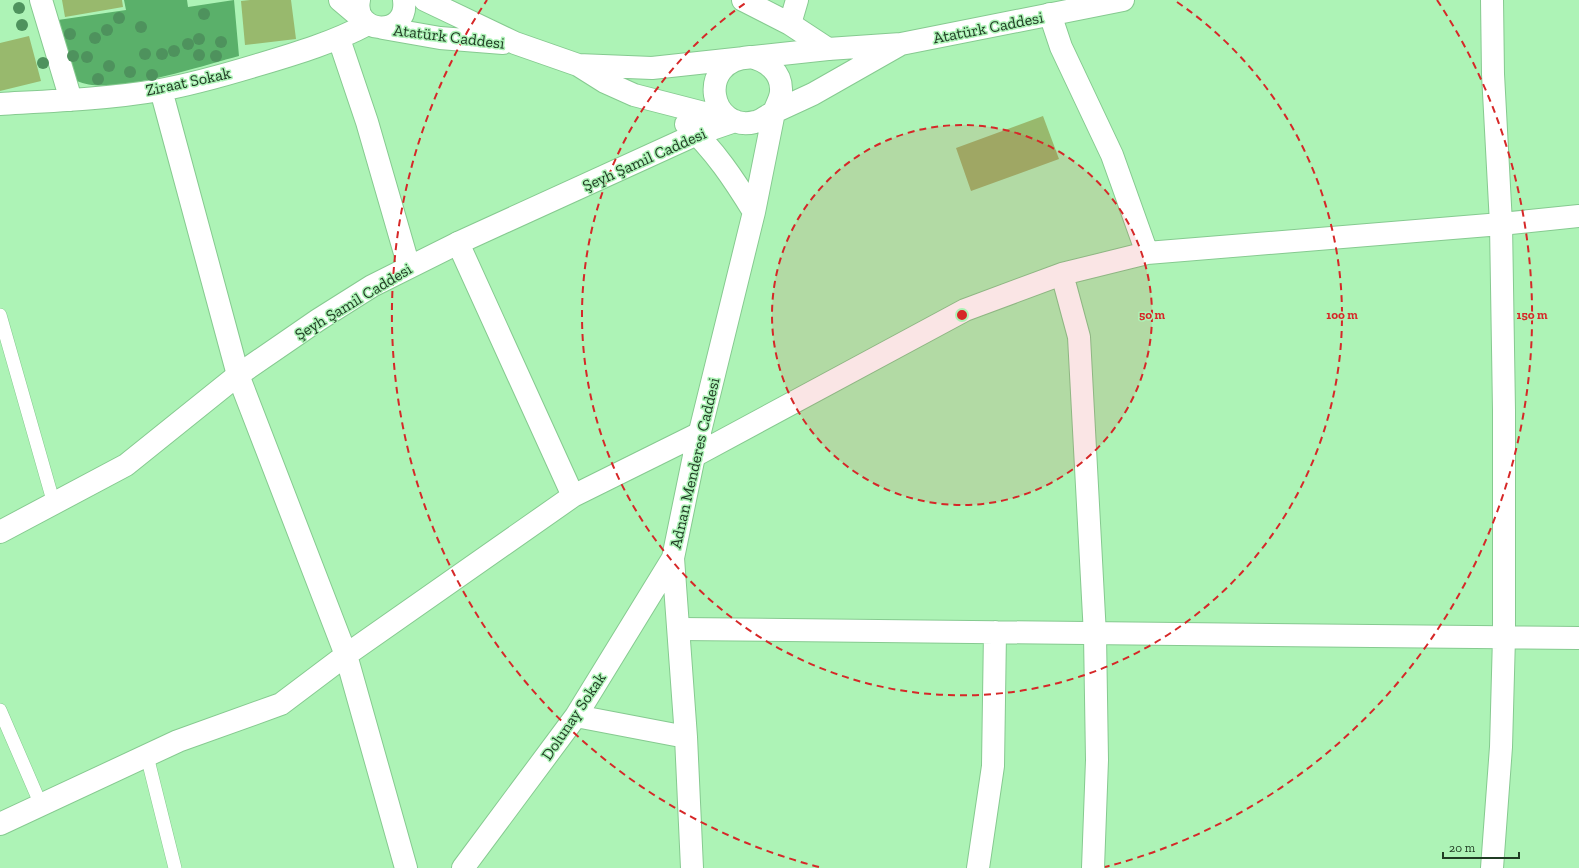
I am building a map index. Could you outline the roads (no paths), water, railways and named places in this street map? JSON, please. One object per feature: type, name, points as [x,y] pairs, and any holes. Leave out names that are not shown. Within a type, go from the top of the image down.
[{"type":"street","points":[[41,0],[71,100]]},
{"type":"street","points":[[340,0],[376,26]]},
{"type":"street","points":[[359,0],[359,12],[376,26]]},
{"type":"street","name":"Ziraat Sokak","points":[[0,104],[71,100],[161,90],[241,70],[304,52],[376,26],[397,22],[402,16],[404,0]]},
{"type":"street","name":"Atatürk Caddesi","points":[[425,0],[514,43],[578,65]]},
{"type":"street","points":[[743,0],[790,24],[828,49]]},
{"type":"street","points":[[790,24],[797,0]]},
{"type":"street","name":"Atatürk Caddesi","points":[[901,44],[1122,0]]},
{"type":"street","points":[[1492,0],[1493,74],[1501,224],[1504,410],[1504,637],[1501,747],[1492,868]]},
{"type":"street","points":[[1050,14],[1061,47],[1112,155],[1147,253]]},
{"type":"street","name":"Atatürk Caddesi","points":[[376,26],[440,38],[514,43]]},
{"type":"street","points":[[338,39],[367,122],[409,267]]},
{"type":"street","points":[[578,65],[652,68],[828,49],[901,44]]},
{"type":"street","points":[[578,65],[605,82],[634,95],[663,104],[746,123],[756,122],[813,94],[901,44]]},
{"type":"street","points":[[735,121],[726,116],[719,108],[715,98],[714,88],[716,78],[722,68],[729,62],[739,58],[750,57],[760,59],[769,64],[776,72],[780,81],[781,92],[774,112]]},
{"type":"street","points":[[161,90],[238,375],[346,656],[406,868]]},
{"type":"street","points":[[663,104],[697,134],[737,183],[754,212]]},
{"type":"street","name":"Adnan Menderes Caddesi","points":[[692,868],[680,629],[673,558],[694,456],[754,212],[774,112]]},
{"type":"street","name":"Şeyh Şamil Caddesi","points":[[0,532],[126,465],[238,375],[318,320],[372,286],[458,243],[697,134],[735,121]]},
{"type":"street","points":[[694,456],[965,310],[1062,274],[1147,253],[1501,224],[1579,216]]},
{"type":"street","points":[[458,243],[573,496]]},
{"type":"street","points":[[1062,274],[1079,337],[1095,635],[1097,760],[1093,868]]},
{"type":"street","points":[[0,824],[178,741],[281,704],[346,656],[573,496],[700,434]]},
{"type":"street","name":"Dolunay Sokak","points":[[463,868],[576,716],[673,558]]},
{"type":"street","points":[[680,629],[995,632],[1095,635],[1579,638]]},
{"type":"street","points":[[978,868],[993,766],[995,632]]},
{"type":"street","points":[[576,716],[686,737]]},
{"type":"lane","points":[[0,315],[54,504]]},
{"type":"lane","points":[[0,710],[41,805]]},
{"type":"lane","points":[[147,756],[175,868]]}]
